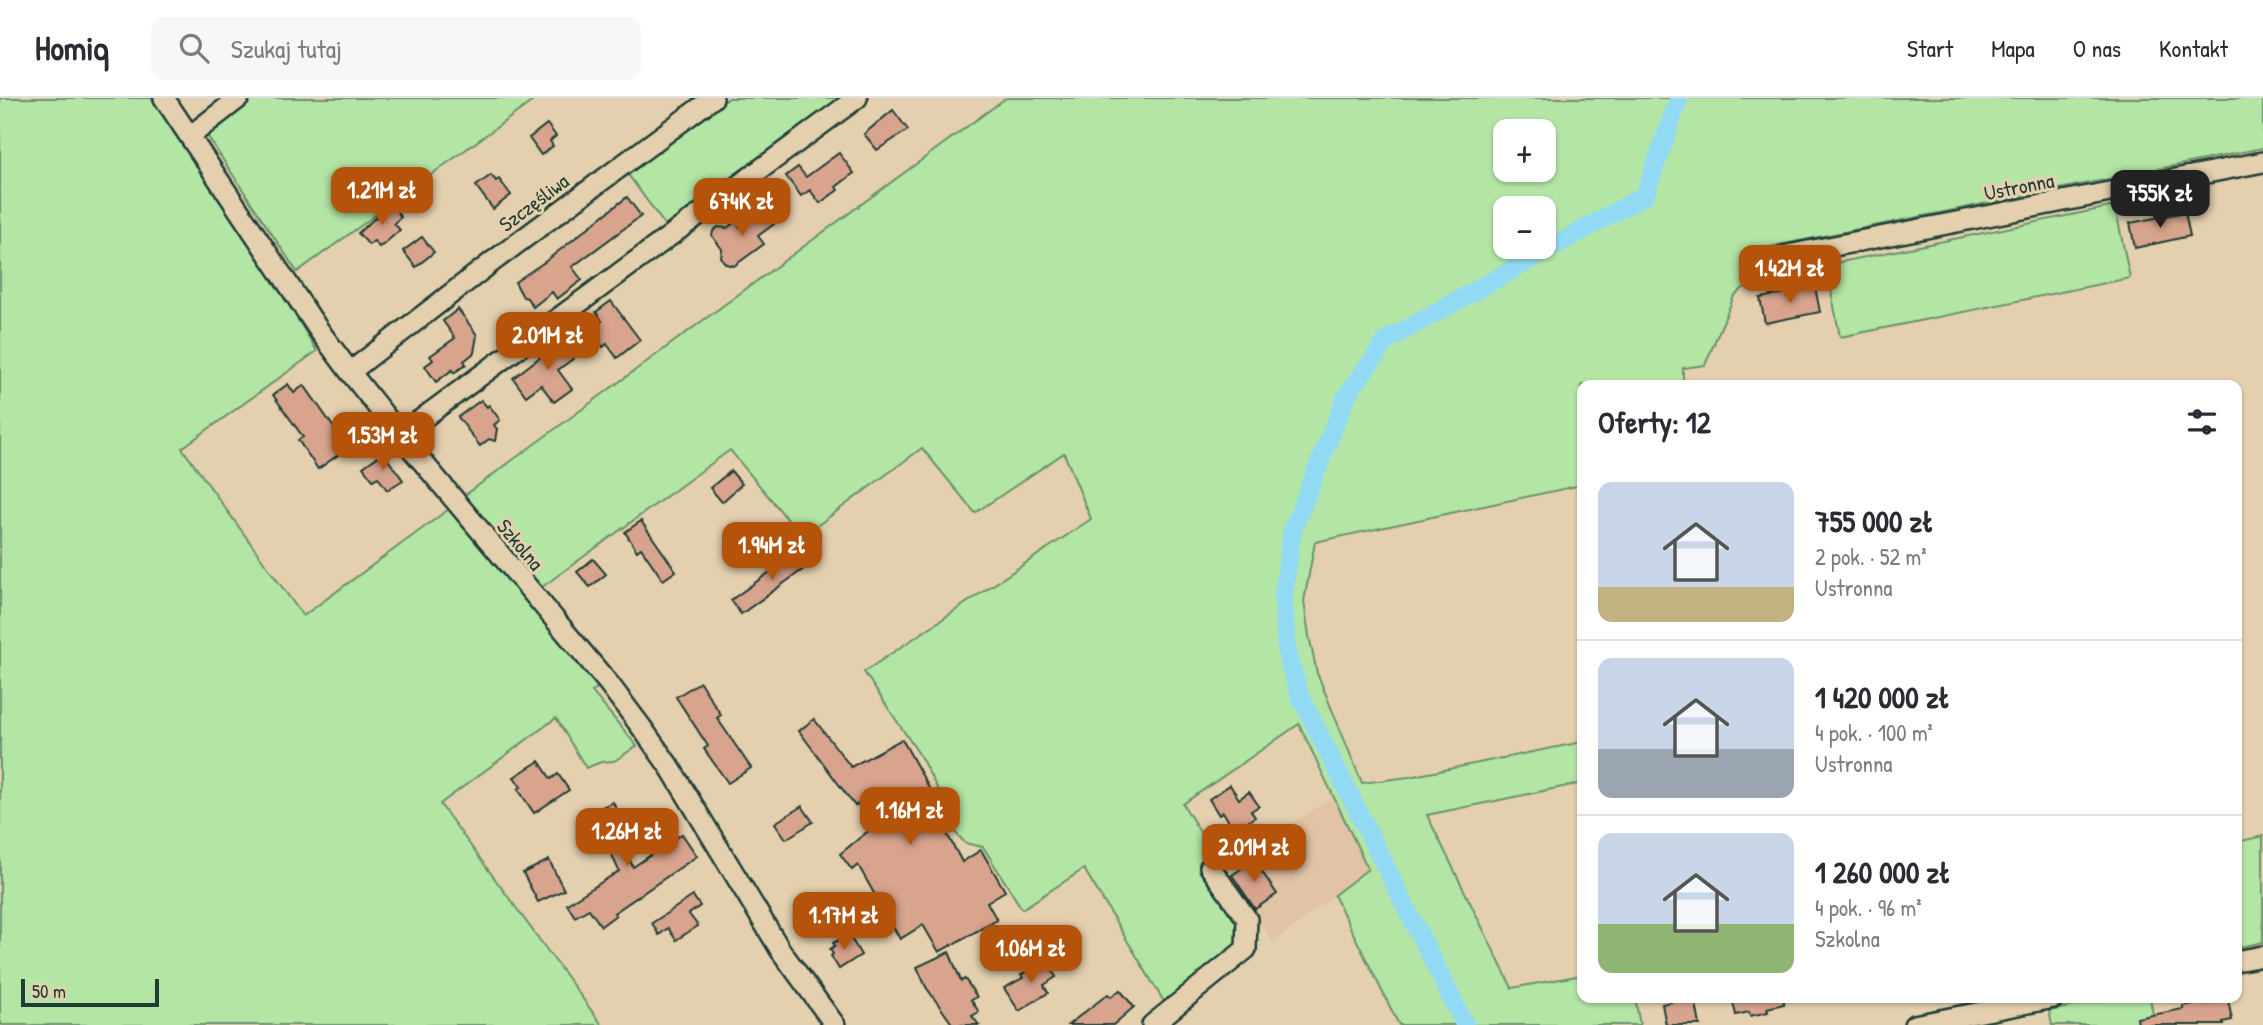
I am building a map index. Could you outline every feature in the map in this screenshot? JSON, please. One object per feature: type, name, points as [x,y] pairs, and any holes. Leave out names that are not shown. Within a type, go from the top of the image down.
[{"type":"street","name":"Szkolna","points":[[164,98],[318,329],[350,372],[609,684],[642,728],[671,769],[781,951],[835,1025]]},
{"type":"street","points":[[190,136],[239,98]]},
{"type":"street","name":"Szczęśliwa","points":[[350,372],[492,262],[713,98]]},
{"type":"street","points":[[400,435],[857,98]]},
{"type":"street","name":"Ustronna","points":[[1783,256],[2263,162]]},
{"type":"street","points":[[1152,1025],[1246,949],[1247,919],[1210,867]]},
{"type":"street","points":[[2242,960],[2263,956]]},
{"type":"street","points":[[1914,1025],[2028,1003]]},
{"type":"shaded area","points":[[1335,796],[1368,869],[1273,943],[1229,877],[1258,859],[1251,849]]},
{"type":"green space","points":[[0,98],[151,98],[276,284],[317,351],[182,448],[303,616],[449,509],[598,687],[592,692],[637,746],[614,761],[601,762],[586,768],[556,718],[440,804],[602,1025],[2,1025]]},
{"type":"green space","points":[[253,98],[537,98],[297,272],[206,134]]},
{"type":"green space","points":[[729,98],[844,98],[667,228],[627,173]]},
{"type":"green space","points":[[1006,98],[2263,98],[2263,148],[1764,248],[1754,279],[1734,296],[1705,365],[1683,368],[1683,380],[1577,380],[1577,486],[1315,542],[1304,601],[1309,636],[1317,673],[1362,783],[1409,777],[1577,743],[1577,784],[1427,815],[1512,988],[1577,976],[1577,1003],[1636,1003],[1640,1025],[1399,1025],[1334,895],[1368,869],[1299,724],[1183,804],[1214,855],[1201,862],[1237,917],[1239,934],[1234,946],[1213,969],[1166,1005],[1084,869],[1022,909],[983,847],[965,843],[955,832],[946,805],[919,754],[864,672],[1091,519],[1064,453],[975,513],[922,448],[802,537],[730,450],[538,590],[461,498]]},
{"type":"green space","points":[[2115,206],[2130,278],[1840,337],[1826,265]]},
{"type":"green space","points":[[2263,836],[2263,942],[2242,947],[2242,841]]},
{"type":"green space","points":[[2090,1003],[2151,1003],[2155,1025],[2052,1025],[2049,1011]]},
{"type":"building","points":[[893,110],[908,130],[877,150],[864,134]]},
{"type":"building","points":[[547,124],[556,136],[550,141],[553,146],[541,155],[529,138]]},
{"type":"building","points":[[839,153],[854,173],[836,187],[838,190],[820,203],[810,190],[801,196],[786,176],[798,167],[806,177]]},
{"type":"building","points":[[491,175],[496,181],[499,179],[511,195],[493,209],[476,186]]},
{"type":"building","points":[[627,197],[641,216],[572,267],[582,280],[557,299],[552,292],[533,307],[527,298],[523,297],[515,282]]},
{"type":"building","points":[[391,204],[401,217],[394,223],[400,230],[379,247],[374,241],[369,245],[358,233]]},
{"type":"building","points":[[763,210],[774,224],[758,236],[764,244],[734,266],[726,264],[721,258],[722,249],[712,236],[713,231],[718,227],[727,228],[736,221],[740,227]]},
{"type":"building","points":[[2185,212],[2190,236],[2135,248],[2130,223]]},
{"type":"building","points":[[422,237],[434,252],[416,267],[403,251]]},
{"type":"building","points":[[1815,287],[1820,312],[1765,323],[1760,298]]},
{"type":"building","points":[[611,301],[640,340],[617,358],[607,344],[603,347],[590,330],[602,321],[596,312]]},
{"type":"building","points":[[458,309],[477,335],[474,353],[464,361],[466,364],[436,382],[425,366],[433,360],[430,356],[455,338],[443,321]]},
{"type":"building","points":[[565,338],[578,355],[558,370],[572,389],[554,402],[541,385],[526,396],[513,378]]},
{"type":"building","points":[[288,384],[294,393],[304,385],[348,448],[318,469],[298,440],[303,437],[273,395]]},
{"type":"building","points":[[481,400],[487,407],[489,405],[500,420],[494,425],[497,429],[495,441],[489,439],[480,446],[458,417]]},
{"type":"building","points":[[383,453],[403,480],[387,490],[378,477],[373,480],[363,467]]},
{"type":"building","points":[[731,471],[742,484],[722,502],[710,488]]},
{"type":"building","points":[[641,521],[676,571],[663,580],[641,548],[637,551],[625,532]]},
{"type":"building","points":[[802,549],[812,563],[741,614],[731,600]]},
{"type":"building","points":[[593,559],[606,574],[590,587],[577,572]]},
{"type":"building","points":[[700,682],[721,715],[717,718],[751,768],[728,783],[704,749],[708,746],[676,697]]},
{"type":"building","points":[[814,719],[851,767],[902,739],[939,806],[934,809],[962,862],[981,850],[1005,891],[987,902],[997,920],[939,952],[923,925],[900,939],[858,865],[852,870],[840,854],[878,823],[864,799],[855,806],[799,731]]},
{"type":"building","points":[[539,761],[551,779],[558,774],[569,790],[534,813],[518,789],[521,787],[514,777]]},
{"type":"building","points":[[1230,785],[1239,799],[1249,792],[1259,806],[1251,811],[1255,817],[1233,828],[1223,812],[1219,815],[1209,799]]},
{"type":"building","points":[[613,802],[629,836],[620,840],[633,867],[682,834],[697,856],[614,913],[616,915],[601,926],[589,909],[575,917],[567,904],[619,871],[608,846],[603,848],[587,814]]},
{"type":"building","points":[[802,806],[813,822],[786,839],[775,823]]},
{"type":"building","points":[[549,860],[564,890],[538,902],[523,873]]},
{"type":"building","points":[[1254,860],[1277,894],[1255,909],[1232,875]]},
{"type":"building","points":[[693,896],[700,906],[689,914],[698,926],[676,940],[668,928],[659,935],[652,923]]},
{"type":"building","points":[[849,935],[861,955],[839,969],[830,949],[835,946],[833,943]]},
{"type":"building","points":[[949,952],[961,981],[965,979],[977,997],[971,1000],[979,1012],[972,1016],[979,1025],[953,1025],[926,987],[917,967]]},
{"type":"building","points":[[1046,959],[1056,977],[1044,985],[1048,993],[1019,1011],[1004,988],[1023,978],[1021,975]]},
{"type":"building","points":[[1120,990],[1134,1007],[1113,1025],[1068,1025],[1108,994],[1111,997]]},
{"type":"building","points":[[1696,1003],[1700,1025],[1666,1025],[1662,1004]]},
{"type":"building","points":[[1733,1003],[1784,1003],[1767,1008],[1768,1012],[1750,1016],[1749,1012],[1736,1015]]},
{"type":"building","points":[[2197,1003],[2229,1003],[2232,1020],[2223,1022],[2224,1025],[2138,1025],[2137,1018],[2183,1009],[2183,1006]]},
{"type":"waterway","points":[[1465,1025],[1300,696],[1287,655],[1283,598],[1292,531],[1347,395],[1387,340],[1645,195],[1679,98]]}]
